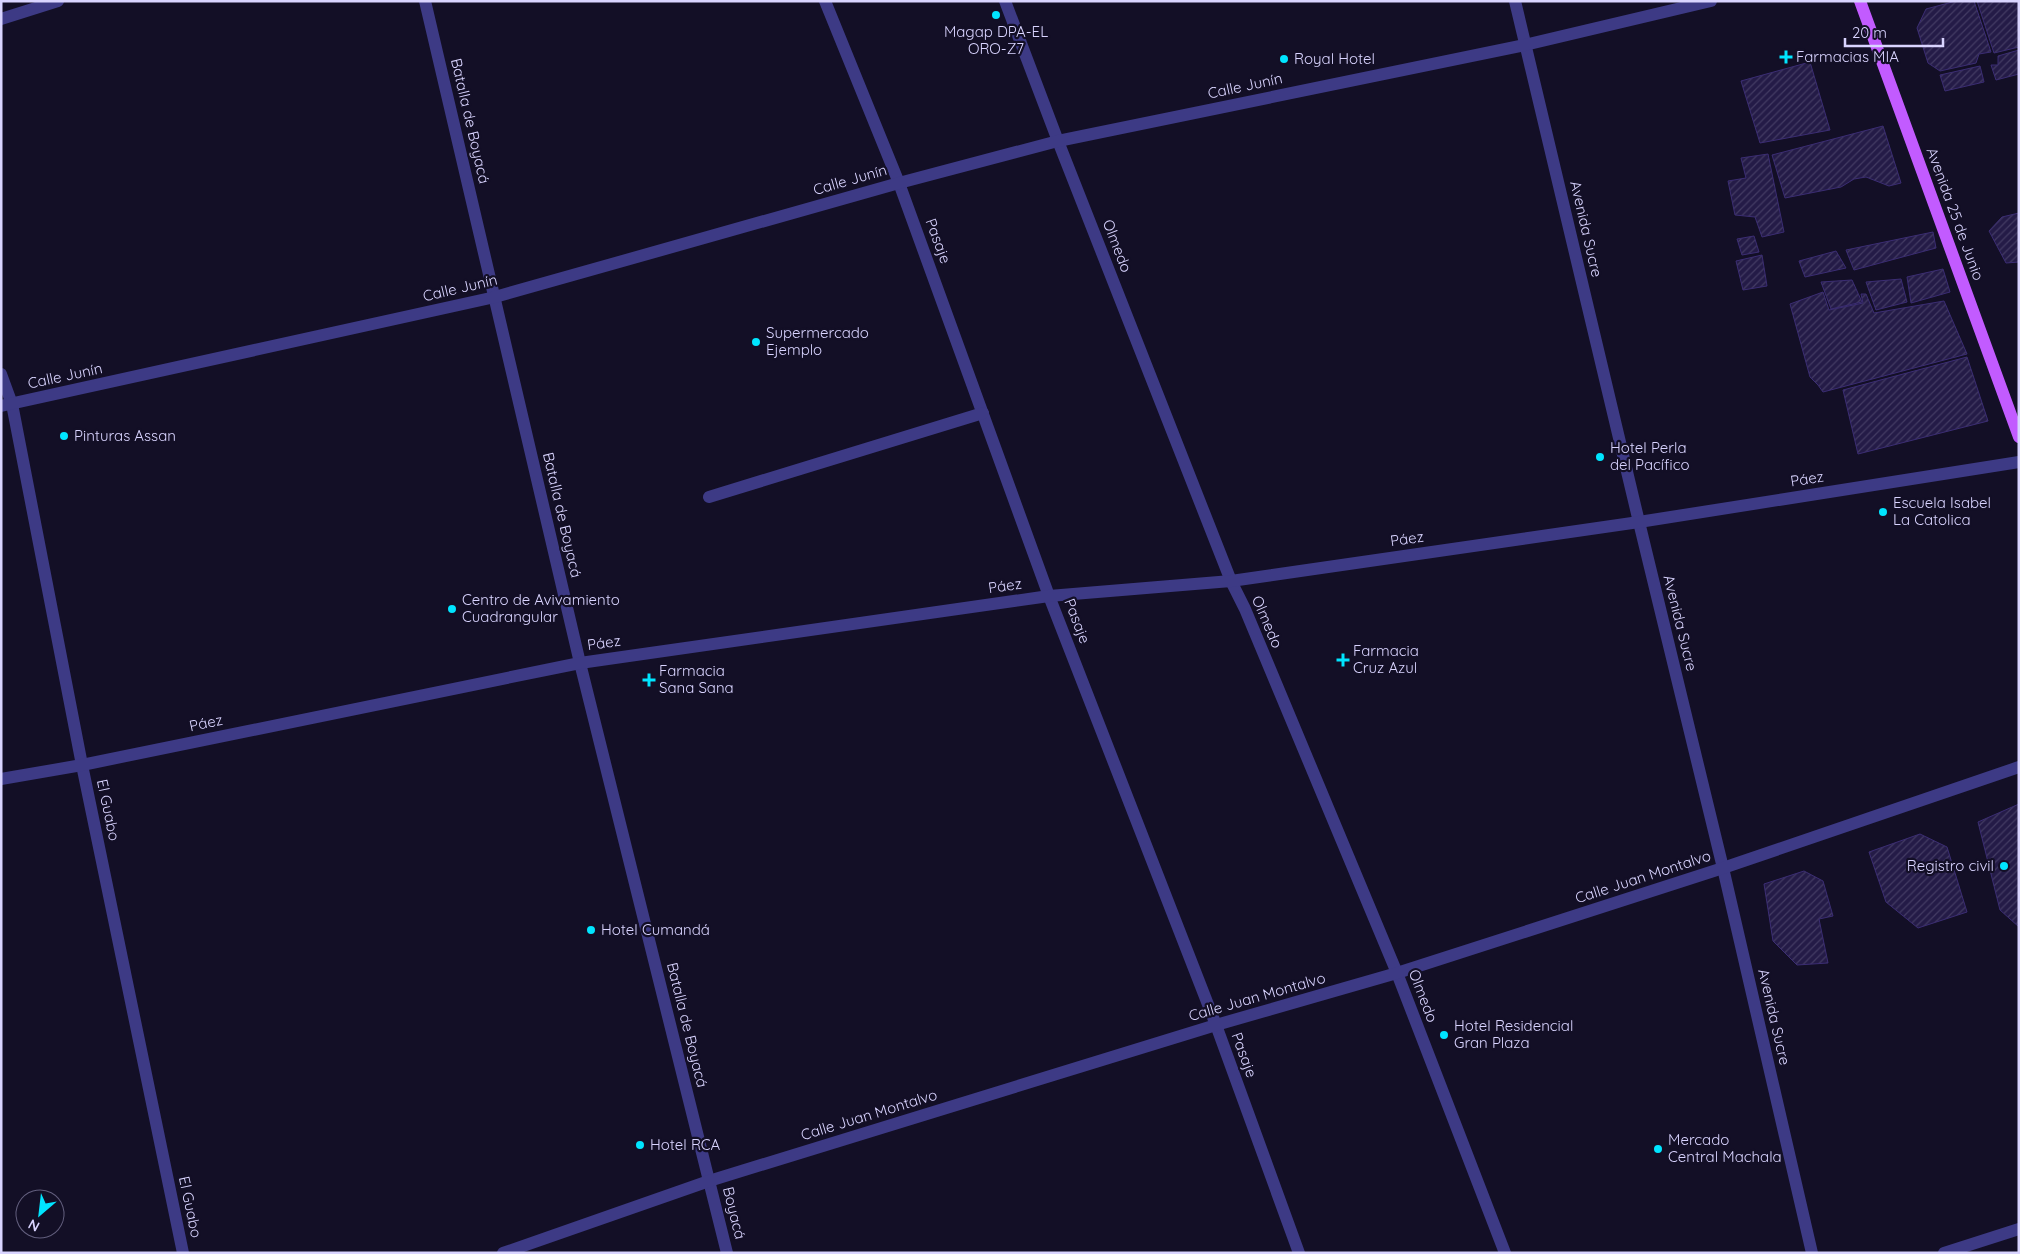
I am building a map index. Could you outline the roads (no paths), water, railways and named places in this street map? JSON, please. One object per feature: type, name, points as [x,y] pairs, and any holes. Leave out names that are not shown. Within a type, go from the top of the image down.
[{"type":"main road","name":"Avenida 25 de Junio","points":[[1860,1],[2019,437]]},
{"type":"street","points":[[1,19],[58,1]]},
{"type":"street","name":"Batalla de Boyacá","points":[[425,1],[580,663],[709,1181]]},
{"type":"street","name":"Pasaje","points":[[825,1],[899,183],[1049,596],[1216,1026],[1299,1253]]},
{"type":"street","name":"Olmedo","points":[[1005,1],[1231,581],[1249,618],[1397,973],[1505,1253]]},
{"type":"street","name":"Avenida Sucre","points":[[1515,1],[1639,522],[1724,868],[1812,1253]]},
{"type":"street","name":"Calle Junín","points":[[6,405],[495,297],[899,183],[1058,141],[1525,45],[1711,1]]},
{"type":"street","name":"El Guabo","points":[[1,374],[183,1253]]},
{"type":"street","points":[[709,497],[983,413]]},
{"type":"street","name":"Páez","points":[[1,779],[82,765],[580,663],[1049,596],[1231,581],[1639,522],[2019,462]]},
{"type":"street","name":"Calle Juan Montalvo","points":[[503,1253],[709,1181],[1216,1026],[1397,973],[1724,868],[2019,767]]},
{"type":"street","name":"Boyacá","points":[[709,1181],[727,1253]]},
{"type":"street","points":[[1944,1253],[2019,1229]]},
{"type":"place","name":"Magap DPA-EL ORO-Z7","points":[[996,15]]},
{"type":"place","name":"Farmacias MIA","points":[[1786,57]]},
{"type":"place","name":"Royal Hotel","points":[[1284,59]]},
{"type":"place","name":"Supermercado Ejemplo","points":[[756,342]]},
{"type":"place","name":"Pinturas Assan","points":[[64,436]]},
{"type":"place","name":"Hotel Perla del Pacífico","points":[[1600,457]]},
{"type":"place","name":"Escuela Isabel La Catolica","points":[[1883,512]]},
{"type":"place","name":"Centro de Avivamiento Cuadrangular","points":[[452,609]]},
{"type":"place","name":"Farmacia Cruz Azul","points":[[1343,660]]},
{"type":"place","name":"Farmacia Sana Sana","points":[[649,680]]},
{"type":"place","name":"Registro civil","points":[[2004,866]]},
{"type":"place","name":"Hotel Cumandá","points":[[591,930]]},
{"type":"place","name":"Hotel Residencial Gran Plaza","points":[[1444,1035]]},
{"type":"place","name":"Hotel RCA","points":[[640,1145]]},
{"type":"place","name":"Mercado Central Machala","points":[[1658,1149]]}]
